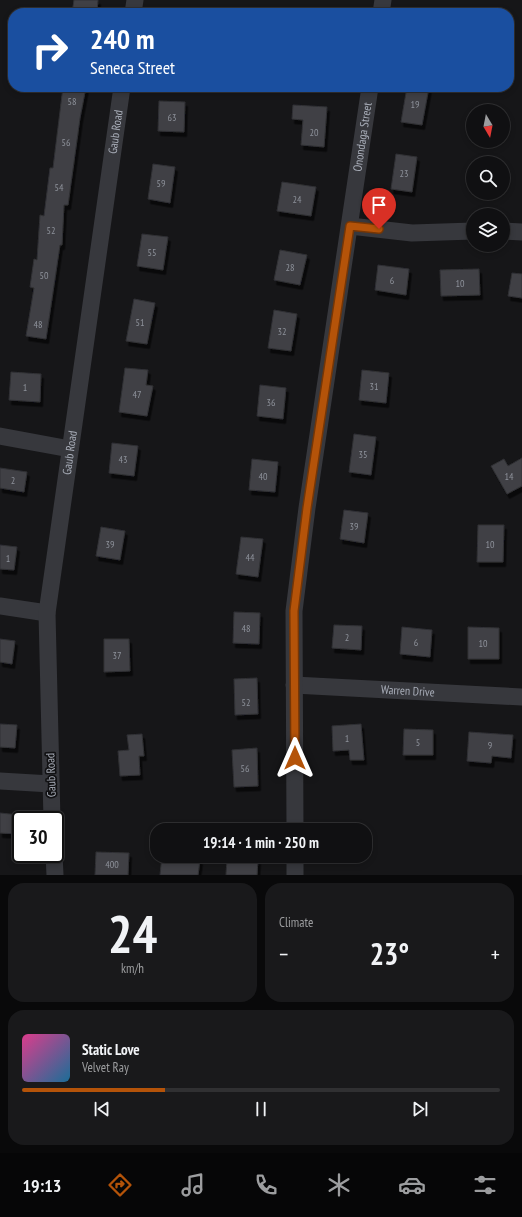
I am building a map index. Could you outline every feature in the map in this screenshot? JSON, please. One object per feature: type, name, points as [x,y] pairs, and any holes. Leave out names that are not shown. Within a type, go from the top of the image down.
[{"type":"street","name":"Gaub Road","points":[[52,811],[47,613],[121,92]]},
{"type":"street","name":"Onondaga Street","points":[[295,823],[294,611],[306,516],[369,92]]},
{"type":"street","points":[[350,226],[412,233],[466,231]]},
{"type":"street","points":[[510,231],[522,232]]},
{"type":"street","points":[[0,436],[70,449]]},
{"type":"street","points":[[0,606],[47,613]]},
{"type":"street","name":"Warren Drive","points":[[294,686],[522,697]]},
{"type":"street","points":[[0,781],[51,784]]},
{"type":"street","points":[[54,863],[55,875]]},
{"type":"street","points":[[295,863],[295,875]]},
{"type":"building","points":[[74,0],[98,0],[97,8],[73,8]]},
{"type":"building","points":[[62,92],[85,92],[68,205],[64,205],[62,245],[60,245],[46,339],[26,336],[34,288],[30,287],[34,259],[37,260],[40,215],[44,216],[50,168],[53,168]]},
{"type":"building","points":[[406,92],[428,92],[422,125],[401,122]]},
{"type":"building","points":[[159,101],[185,102],[184,132],[158,131]]},
{"type":"building","points":[[293,105],[327,107],[324,147],[301,145],[303,120],[292,119]]},
{"type":"building","points":[[396,154],[417,157],[412,192],[391,189]]},
{"type":"building","points":[[153,164],[175,167],[170,203],[148,199]]},
{"type":"building","points":[[282,182],[316,187],[311,216],[277,211]]},
{"type":"building","points":[[142,234],[168,237],[163,270],[137,266]]},
{"type":"building","points":[[280,250],[307,255],[300,285],[274,280]]},
{"type":"building","points":[[378,265],[409,269],[406,295],[375,290]]},
{"type":"building","points":[[479,269],[480,295],[441,296],[440,270]]},
{"type":"building","points":[[512,273],[522,274],[522,298],[508,296]]},
{"type":"building","points":[[134,299],[155,303],[147,344],[126,341]]},
{"type":"building","points":[[274,310],[297,314],[291,351],[268,348]]},
{"type":"building","points":[[125,368],[148,370],[146,385],[153,386],[147,416],[119,412]]},
{"type":"building","points":[[362,370],[389,373],[386,403],[359,400]]},
{"type":"building","points":[[11,372],[41,374],[40,402],[9,400]]},
{"type":"building","points":[[260,385],[286,388],[283,419],[257,416]]},
{"type":"building","points":[[354,434],[376,437],[371,475],[349,472]]},
{"type":"building","points":[[112,443],[138,446],[134,476],[109,473]]},
{"type":"building","points":[[522,458],[522,486],[507,494],[491,466],[504,459],[508,466]]},
{"type":"building","points":[[252,459],[278,462],[275,492],[249,490]]},
{"type":"building","points":[[0,468],[27,472],[24,492],[0,488]]},
{"type":"building","points":[[344,510],[368,513],[364,543],[340,539]]},
{"type":"building","points":[[478,525],[504,525],[503,562],[477,562]]},
{"type":"building","points":[[101,527],[125,531],[120,560],[96,556]]},
{"type":"building","points":[[241,537],[263,539],[258,577],[236,574]]},
{"type":"building","points":[[0,545],[17,547],[14,570],[0,569]]},
{"type":"building","points":[[234,612],[260,613],[259,644],[233,643]]},
{"type":"building","points":[[334,625],[362,626],[361,650],[332,648]]},
{"type":"building","points":[[402,627],[432,630],[430,657],[400,654]]},
{"type":"building","points":[[468,627],[499,628],[499,659],[468,659]]},
{"type":"building","points":[[0,639],[15,641],[12,664],[0,662]]},
{"type":"building","points":[[104,639],[129,639],[130,671],[104,672]]},
{"type":"building","points":[[257,678],[258,714],[235,715],[234,679]]},
{"type":"building","points":[[0,724],[17,725],[15,748],[0,747]]},
{"type":"building","points":[[361,724],[364,760],[350,760],[349,750],[333,751],[332,726]]},
{"type":"building","points":[[404,729],[433,730],[433,755],[403,755]]},
{"type":"building","points":[[469,732],[513,735],[511,758],[492,756],[491,763],[467,761]]},
{"type":"building","points":[[142,734],[144,756],[139,756],[140,775],[120,776],[118,751],[129,750],[127,735]]},
{"type":"building","points":[[257,748],[258,786],[234,787],[232,750]]},
{"type":"building","points":[[0,813],[12,814],[12,834],[0,833]]},
{"type":"building","points":[[96,852],[129,853],[128,875],[95,875]]},
{"type":"building","points":[[161,863],[200,863],[198,875],[160,875]]},
{"type":"building","points":[[227,863],[258,863],[257,875],[226,875]]},
{"type":"route","points":[[295,758],[294,611],[307,508],[350,226],[379,229]]}]
